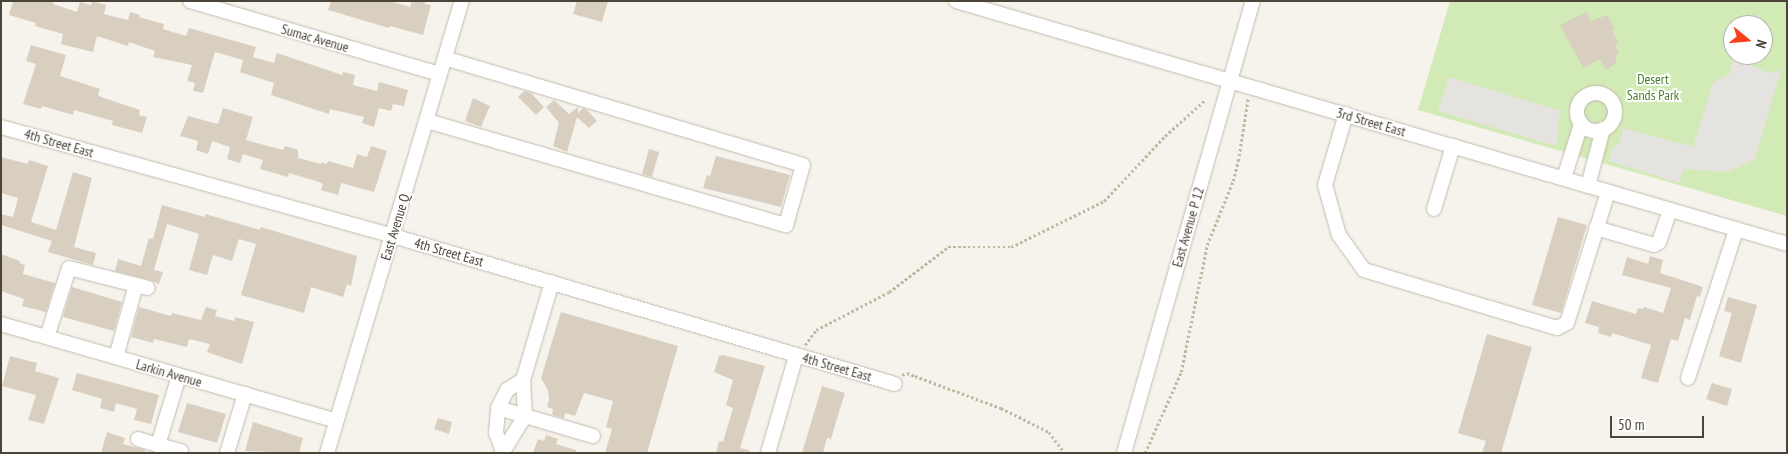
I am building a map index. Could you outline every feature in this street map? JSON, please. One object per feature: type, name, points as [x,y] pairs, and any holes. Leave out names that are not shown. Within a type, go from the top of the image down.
[{"type":"street","name":"Sumac Avenue","points":[[190,1],[440,74]]},
{"type":"street","name":"East Avenue Q","points":[[327,453],[462,1]]},
{"type":"street","name":"3rd Street East","points":[[956,1],[1787,244]]},
{"type":"street","name":"East Avenue P 12","points":[[1124,453],[1253,1]]},
{"type":"street","points":[[427,121],[786,225],[803,165],[445,58]]},
{"type":"street","points":[[1564,178],[1581,124],[1577,112],[1581,100],[1591,94],[1603,94],[1608,98],[1614,109],[1612,121],[1603,129],[1588,186]]},
{"type":"street","points":[[1346,114],[1325,185],[1339,235],[1364,270],[1557,328],[1567,323],[1608,192]]},
{"type":"street","points":[[1581,124],[1591,130],[1603,129]]},
{"type":"street","name":"4th Street East","points":[[1,127],[393,236],[895,384]]},
{"type":"street","points":[[1434,209],[1453,146]]},
{"type":"street","points":[[1596,228],[1654,245],[1659,242],[1670,210]]},
{"type":"street","points":[[1688,378],[1736,230]]},
{"type":"street","points":[[47,337],[69,268],[142,286],[116,357]]},
{"type":"street","points":[[503,452],[525,416],[523,380],[552,282]]},
{"type":"street","name":"Larkin Avenue","points":[[1,324],[336,420]]},
{"type":"street","points":[[768,453],[796,356]]},
{"type":"street","points":[[158,445],[179,376]]},
{"type":"street","points":[[503,452],[496,433],[498,408],[507,390],[523,380]]},
{"type":"street","points":[[227,453],[245,394]]},
{"type":"street","points":[[498,408],[593,436]]},
{"type":"street","points":[[138,439],[181,451]]},
{"type":"path","points":[[1145,453],[1181,372],[1207,245],[1233,180],[1238,161],[1250,88]]},
{"type":"path","points":[[796,356],[816,330],[889,292],[948,247],[1011,247],[1104,201],[1165,136],[1205,100]]},
{"type":"path","points":[[895,384],[903,374],[907,374],[1001,408],[1049,432],[1065,453]]},
{"type":"green space","name":"Desert Sands Park","points":[[1450,1],[1787,1],[1787,216],[1418,110]]},
{"type":"shaded area","points":[[1732,65],[1752,65],[1769,73],[1781,70],[1755,159],[1728,172],[1684,169],[1679,183],[1609,161],[1612,149],[1619,143],[1624,128],[1693,147],[1713,82],[1729,75]]},
{"type":"shaded area","points":[[1449,77],[1561,111],[1557,125],[1559,132],[1556,146],[1438,111]]},
{"type":"building","points":[[13,1],[54,1],[53,4],[77,12],[80,2],[91,5],[92,1],[106,5],[104,14],[128,20],[130,12],[140,15],[139,17],[164,24],[163,29],[186,36],[189,28],[256,47],[253,57],[274,63],[277,53],[342,75],[343,72],[355,75],[353,85],[377,91],[379,82],[408,90],[404,106],[393,104],[391,111],[379,108],[374,127],[362,123],[364,117],[330,109],[329,114],[271,95],[274,83],[240,72],[243,60],[215,52],[203,93],[193,91],[195,83],[187,81],[192,65],[153,57],[155,51],[129,42],[128,46],[97,36],[93,52],[61,44],[63,34],[35,26],[36,23],[9,15]]},
{"type":"building","points":[[331,1],[390,1],[410,7],[412,1],[426,1],[425,4],[431,5],[423,35],[390,26],[389,28],[328,10]]},
{"type":"building","points":[[577,1],[608,1],[602,22],[573,14]]},
{"type":"building","points":[[1586,12],[1591,21],[1607,15],[1615,30],[1612,31],[1619,43],[1615,45],[1619,53],[1615,56],[1617,60],[1614,65],[1606,70],[1600,59],[1583,68],[1560,25]]},
{"type":"building","points":[[31,45],[66,55],[60,76],[100,89],[98,95],[101,97],[140,110],[139,115],[147,117],[142,133],[112,125],[113,121],[74,110],[73,115],[42,106],[41,109],[23,104],[36,64],[26,61]]},
{"type":"building","points":[[524,91],[531,93],[544,107],[536,115],[518,97]]},
{"type":"building","points":[[473,98],[490,106],[481,127],[465,121]]},
{"type":"building","points":[[554,100],[569,114],[578,107],[578,113],[583,108],[597,121],[589,128],[577,117],[567,152],[553,146],[559,123],[546,107]]},
{"type":"building","points":[[223,108],[253,117],[246,140],[283,150],[285,146],[298,150],[298,158],[321,164],[321,162],[327,164],[328,161],[353,168],[357,154],[367,157],[371,146],[387,151],[374,192],[341,183],[338,195],[321,190],[323,184],[316,181],[289,173],[288,177],[260,169],[263,160],[243,154],[240,163],[227,159],[230,147],[212,141],[208,154],[196,150],[198,141],[180,136],[188,116],[218,124]]},
{"type":"building","points":[[649,149],[659,152],[652,177],[642,174]]},
{"type":"building","points":[[716,156],[790,175],[781,207],[703,188],[707,175],[710,176]]},
{"type":"building","points":[[1,157],[28,164],[29,160],[48,166],[31,222],[56,230],[73,172],[92,178],[74,247],[96,253],[93,265],[48,252],[52,241],[1,225],[1,214],[13,217],[18,198],[1,193]]},
{"type":"building","points":[[162,205],[205,217],[205,214],[260,230],[261,227],[357,256],[351,286],[347,284],[343,297],[311,287],[304,313],[241,295],[256,244],[239,239],[232,261],[213,255],[207,275],[189,270],[199,234],[167,224],[154,270],[163,272],[159,284],[115,271],[118,259],[141,266],[149,238],[153,239]]},
{"type":"building","points":[[1558,217],[1587,225],[1561,313],[1532,305]]},
{"type":"building","points":[[1,254],[20,261],[19,263],[25,265],[23,274],[55,283],[46,312],[22,306],[24,299],[1,291]]},
{"type":"building","points":[[1650,256],[1663,260],[1660,273],[1703,287],[1700,297],[1697,296],[1690,320],[1685,318],[1678,341],[1671,339],[1658,383],[1641,378],[1651,345],[1612,333],[1611,337],[1598,333],[1599,327],[1585,323],[1592,301],[1636,314],[1638,308],[1643,309],[1644,307],[1663,313],[1671,288],[1622,275],[1627,257],[1648,264]]},
{"type":"building","points":[[72,287],[122,302],[114,331],[63,317]]},
{"type":"building","points":[[1728,297],[1757,305],[1741,363],[1719,356],[1732,313],[1724,311]]},
{"type":"building","points":[[139,307],[171,316],[172,313],[201,320],[206,307],[217,310],[215,316],[234,321],[235,317],[254,322],[242,364],[207,352],[210,344],[189,339],[187,347],[154,339],[153,343],[131,337]]},
{"type":"building","points":[[561,312],[678,346],[647,453],[605,453],[612,429],[606,427],[613,401],[584,393],[575,416],[565,413],[564,418],[552,415],[553,409],[547,407],[549,399],[548,390],[541,378]]},
{"type":"building","points":[[1487,334],[1532,347],[1501,453],[1482,453],[1486,441],[1458,433]]},
{"type":"building","points":[[723,355],[765,366],[740,448],[749,450],[749,453],[716,453],[719,441],[723,442],[733,408],[726,405],[733,380],[714,372],[719,356]]},
{"type":"building","points":[[10,356],[37,363],[35,371],[59,378],[44,424],[28,420],[36,395],[2,386]]},
{"type":"building","points":[[77,373],[159,395],[151,424],[134,420],[137,409],[116,403],[114,412],[100,408],[102,399],[72,390]]},
{"type":"building","points":[[1712,383],[1732,389],[1727,406],[1706,399]]},
{"type":"building","points":[[822,386],[845,393],[831,439],[827,438],[823,453],[802,453]]},
{"type":"building","points":[[187,403],[226,414],[217,443],[178,432]]},
{"type":"building","points":[[438,418],[452,422],[449,434],[434,429]]},
{"type":"building","points":[[253,422],[303,438],[299,453],[245,451]]},
{"type":"building","points":[[107,432],[125,438],[123,444],[145,450],[145,453],[101,453]]},
{"type":"building","points":[[546,435],[558,439],[556,444],[576,450],[576,453],[533,453],[538,439],[544,441]]}]
